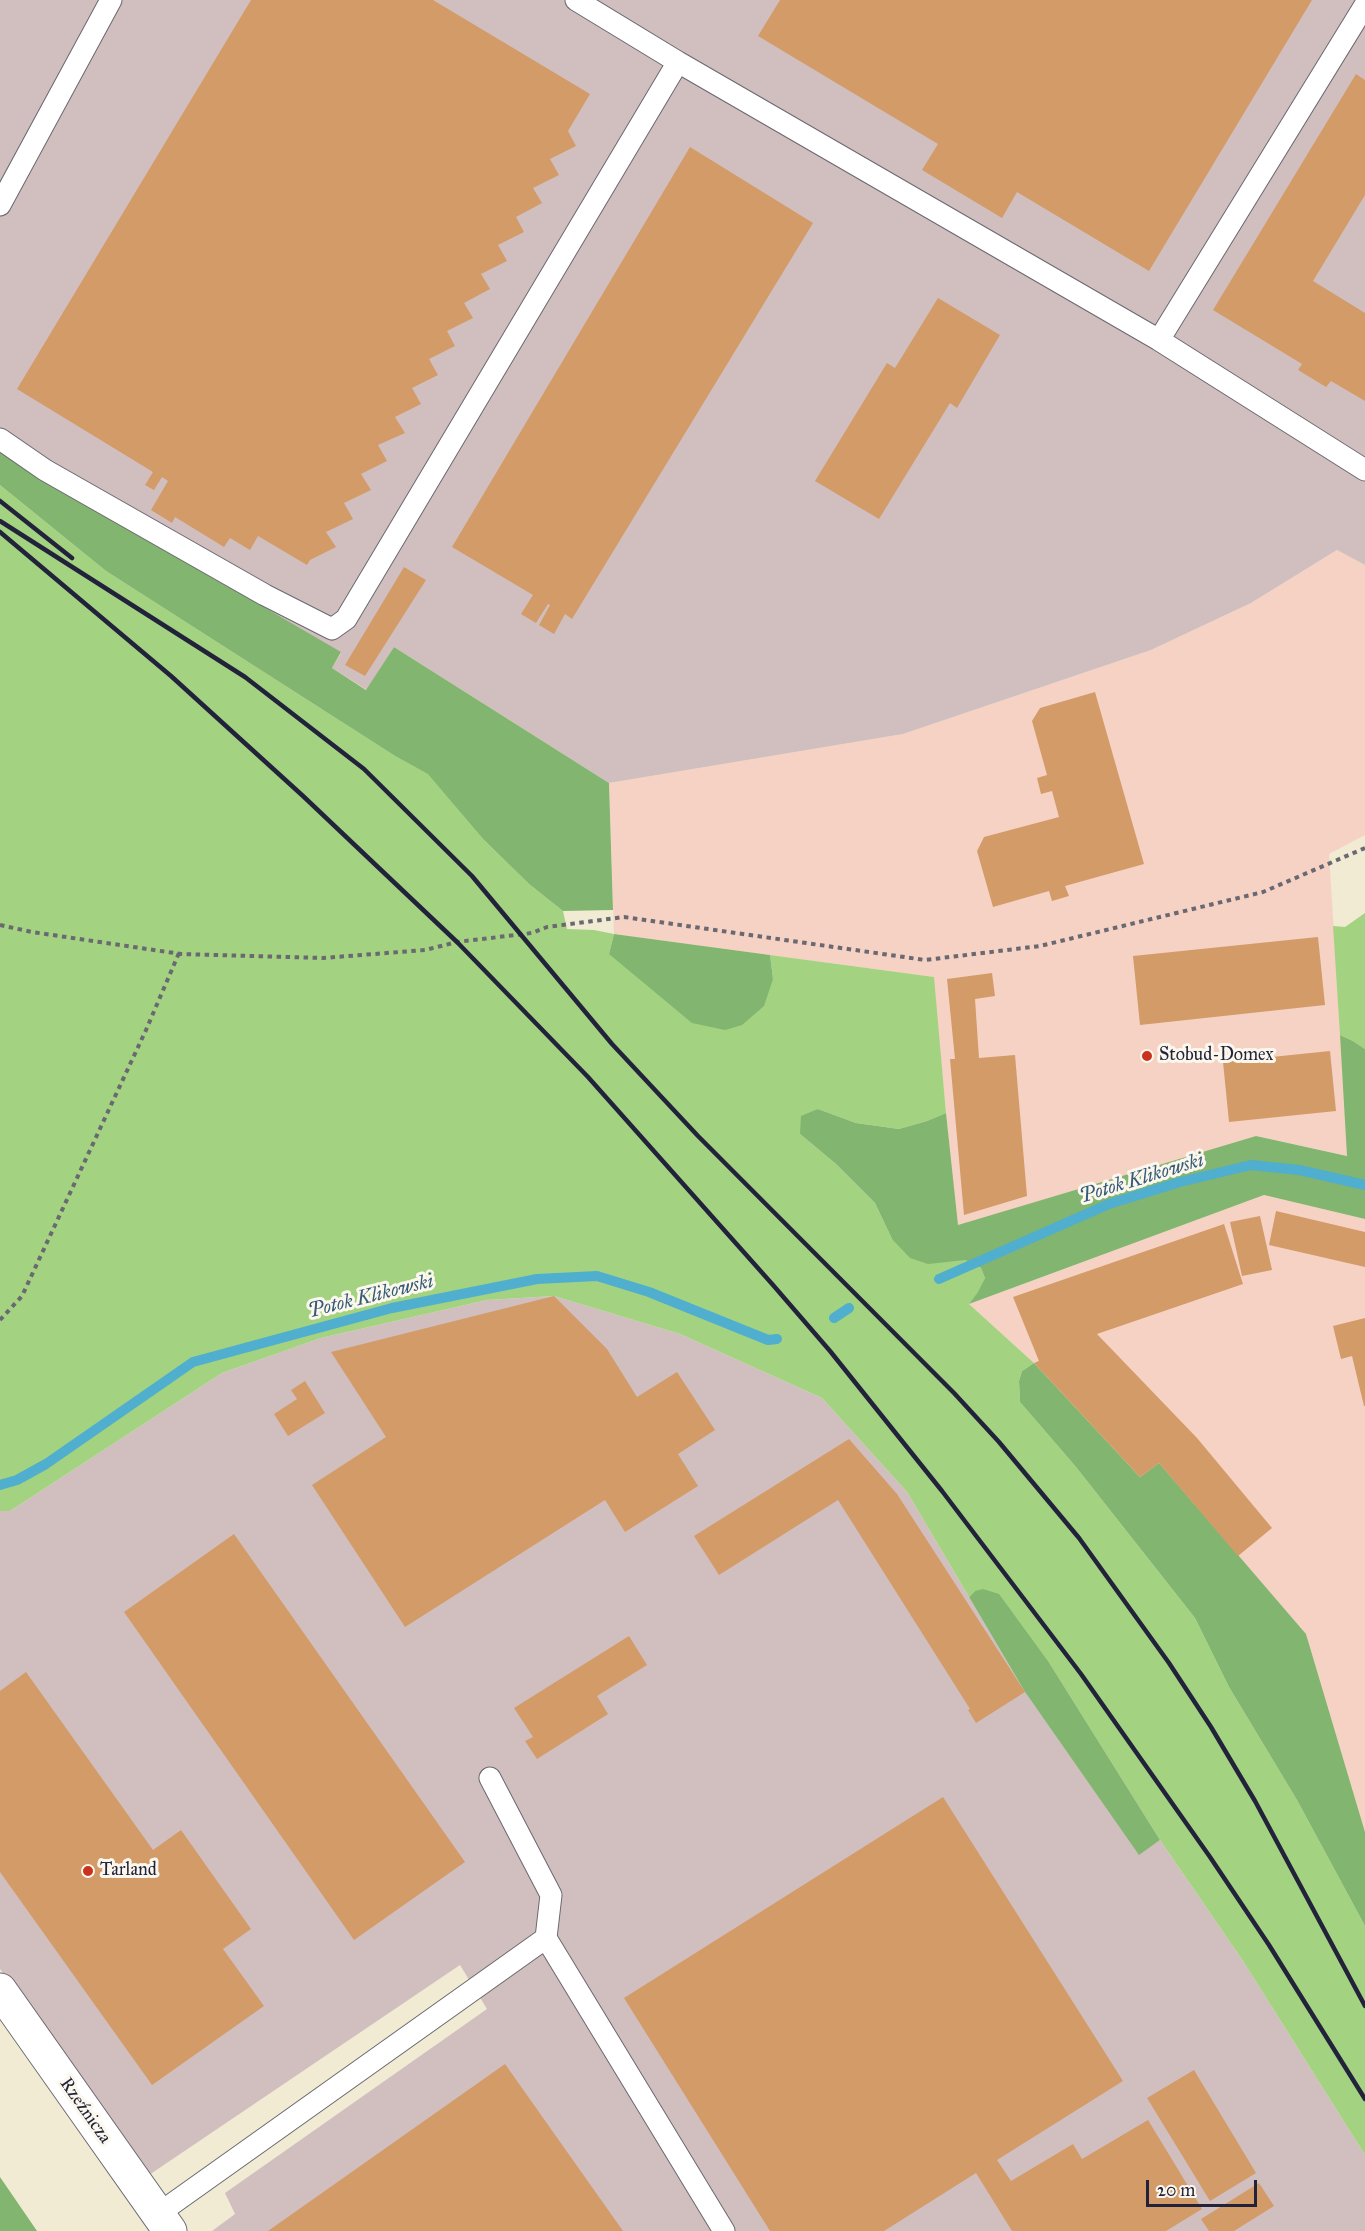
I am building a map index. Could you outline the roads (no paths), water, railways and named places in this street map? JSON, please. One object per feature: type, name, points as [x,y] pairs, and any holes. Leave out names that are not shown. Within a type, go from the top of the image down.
[{"type":"street","name":"Rzeźnicza","points":[[0,1990],[164,2222]]},
{"type":"lane","points":[[0,205],[111,0]]},
{"type":"lane","points":[[576,0],[678,62],[1159,340],[1365,470]]},
{"type":"lane","points":[[1159,340],[1365,5]]},
{"type":"lane","points":[[0,438],[55,476],[265,595],[332,628],[346,619],[678,62]]},
{"type":"lane","points":[[490,1778],[551,1895],[546,1938],[724,2231]]},
{"type":"lane","points":[[164,2222],[546,1938]]},
{"type":"waterway","name":"Potok Klikowski","points":[[939,1279],[1109,1204],[1180,1182],[1251,1165],[1299,1170],[1365,1185]]},
{"type":"waterway","name":"Potok Klikowski","points":[[0,1485],[17,1480],[46,1464],[193,1362],[392,1308],[537,1279],[597,1276],[649,1292],[768,1340],[777,1339]]},
{"type":"waterway","name":"Potok Klikowski","points":[[834,1318],[849,1308]]},
{"type":"railway","points":[[0,501],[72,558]]},
{"type":"railway","points":[[0,521],[245,677],[364,769],[472,876],[612,1044],[698,1136],[954,1393],[999,1442],[1079,1538],[1169,1663],[1255,1801],[1365,2006]]},
{"type":"railway","points":[[0,532],[171,676],[303,796],[457,942],[588,1077],[773,1285],[830,1351],[942,1491],[1081,1674],[1269,1945],[1365,2099]]},
{"type":"place","name":"Stobud-Domex","points":[[1147,1056]]},
{"type":"place","name":"Tarland","points":[[88,1871]]}]
